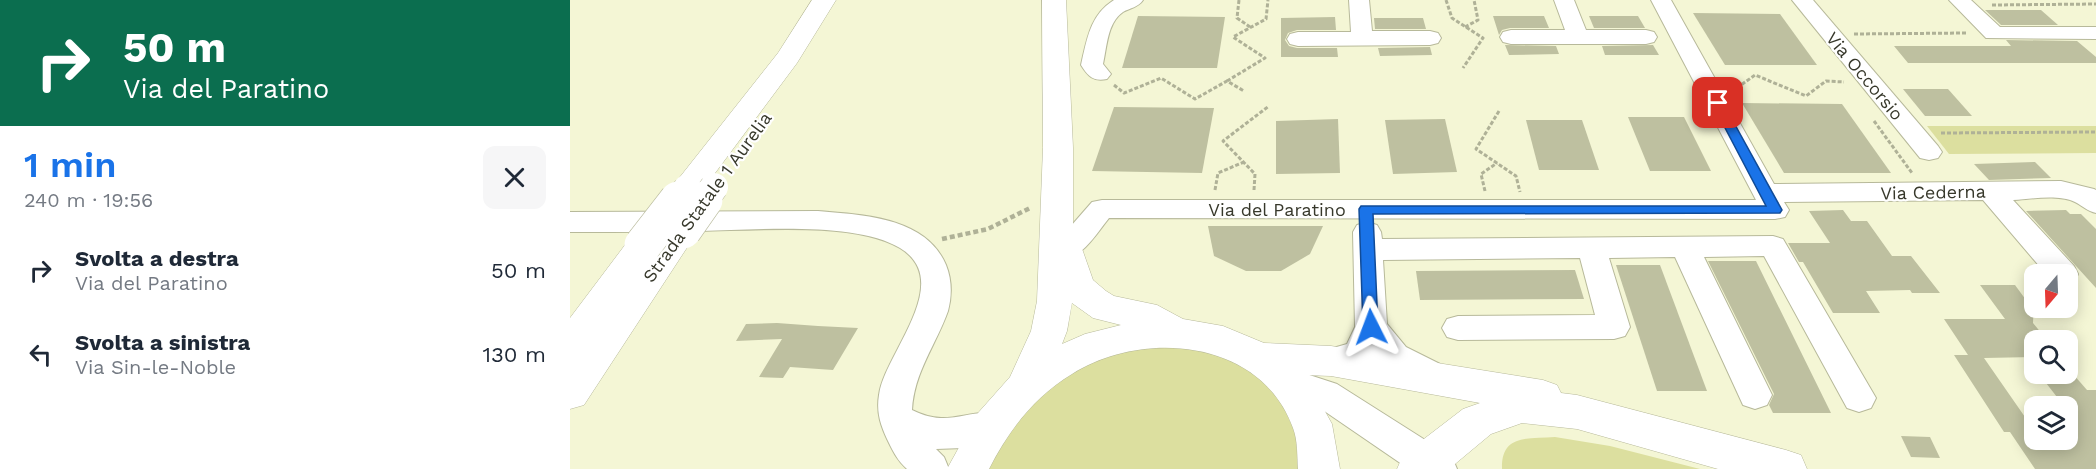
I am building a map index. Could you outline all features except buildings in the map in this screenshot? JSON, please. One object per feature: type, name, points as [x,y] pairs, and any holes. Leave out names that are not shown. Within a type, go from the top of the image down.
[{"type":"main road","name":"Strada Statale 1 Aurelia","points":[[700,188],[824,0]]},
{"type":"main road","name":"Strada Statale 1 Aurelia","points":[[570,346],[658,244],[700,188],[808,57],[843,0]]},
{"type":"main road","points":[[1025,386],[1049,331],[1055,301],[1054,0]]},
{"type":"main road","points":[[1056,202],[1065,250],[1078,287],[1093,301],[1106,308],[1144,315],[1177,332]]},
{"type":"main road","name":"Strada Statale 1 Aurelia","points":[[570,393],[658,244]]},
{"type":"main road","points":[[968,469],[989,427],[1025,386],[1072,355],[1125,336],[1177,332],[1221,339],[1260,358],[1288,382],[1312,424],[1319,469]]},
{"type":"main road","points":[[1260,358],[1331,361],[1547,398],[1595,410],[1620,424]]},
{"type":"main road","points":[[1428,466],[1477,422],[1522,406],[1577,412],[1786,469]]},
{"type":"street","points":[[1099,74],[1092,65],[1104,19],[1114,7],[1133,0]]},
{"type":"street","points":[[1359,0],[1362,38]]},
{"type":"street","points":[[1564,0],[1578,37]]},
{"type":"street","points":[[1661,0],[1771,202]]},
{"type":"street","name":"Via Occorsio","points":[[1802,0],[1929,152]]},
{"type":"street","points":[[1959,0],[1995,33],[2096,33]]},
{"type":"street","points":[[1510,37],[1646,37]]},
{"type":"street","points":[[1298,39],[1430,38]]},
{"type":"street","name":"Via Cederna","points":[[1771,202],[2061,190],[2084,195],[2096,204]]},
{"type":"street","points":[[1991,192],[2054,264]]},
{"type":"street","name":"Via del Paratino","points":[[1065,250],[1102,209],[1525,210],[1771,202]]},
{"type":"street","points":[[1331,361],[1358,355],[1371,327],[1366,209]]},
{"type":"street","points":[[570,222],[809,221],[873,227],[912,241],[933,267],[936,292],[932,311],[899,378],[894,396],[896,418],[909,447],[931,469]]},
{"type":"street","points":[[1368,250],[1773,246],[1858,398]]},
{"type":"street","points":[[1685,247],[1755,395]]},
{"type":"street","points":[[1458,328],[1614,327],[1592,248]]},
{"type":"street","points":[[1371,327],[1394,356],[1435,378]]},
{"type":"street","points":[[1288,382],[1325,394],[1428,466]]},
{"type":"street","points":[[896,418],[916,430],[948,437],[989,427]]},
{"type":"path","points":[[1239,0],[1237,18],[1250,27]]},
{"type":"path","points":[[1099,74],[1124,93],[1161,78],[1195,99],[1265,58],[1233,37],[1266,19],[1268,0]]},
{"type":"path","points":[[1446,0],[1452,18],[1483,38],[1463,68]]},
{"type":"path","points":[[1465,27],[1478,20],[1474,0]]},
{"type":"path","points":[[1990,4],[2096,4]]},
{"type":"path","points":[[1830,34],[1995,33]]},
{"type":"path","points":[[1708,85],[1741,86],[1755,75],[1806,96],[1826,81],[1845,82]]},
{"type":"path","points":[[1227,81],[1244,91]]},
{"type":"path","points":[[1253,209],[1255,174],[1223,141],[1269,106]]},
{"type":"path","points":[[1499,111],[1476,149],[1516,176],[1525,210]]},
{"type":"path","points":[[1913,133],[2096,132]]},
{"type":"path","points":[[1212,208],[1218,173],[1244,162]]},
{"type":"path","points":[[1490,210],[1481,174],[1497,163]]},
{"type":"path","points":[[912,241],[959,237],[999,226],[1056,202]]},
{"type":"green space","points":[[1927,126],[2096,126],[2096,153],[1949,154]]},
{"type":"green space","points":[[1144,342],[1231,355],[1279,396],[1296,435],[1298,469],[983,469],[990,451],[1054,376]]},
{"type":"green space","points":[[1555,437],[1610,446],[1700,469],[1502,469],[1503,458],[1511,444],[1526,439]]},
{"type":"route","points":[[1371,327],[1366,209],[1775,210],[1718,103]]}]
